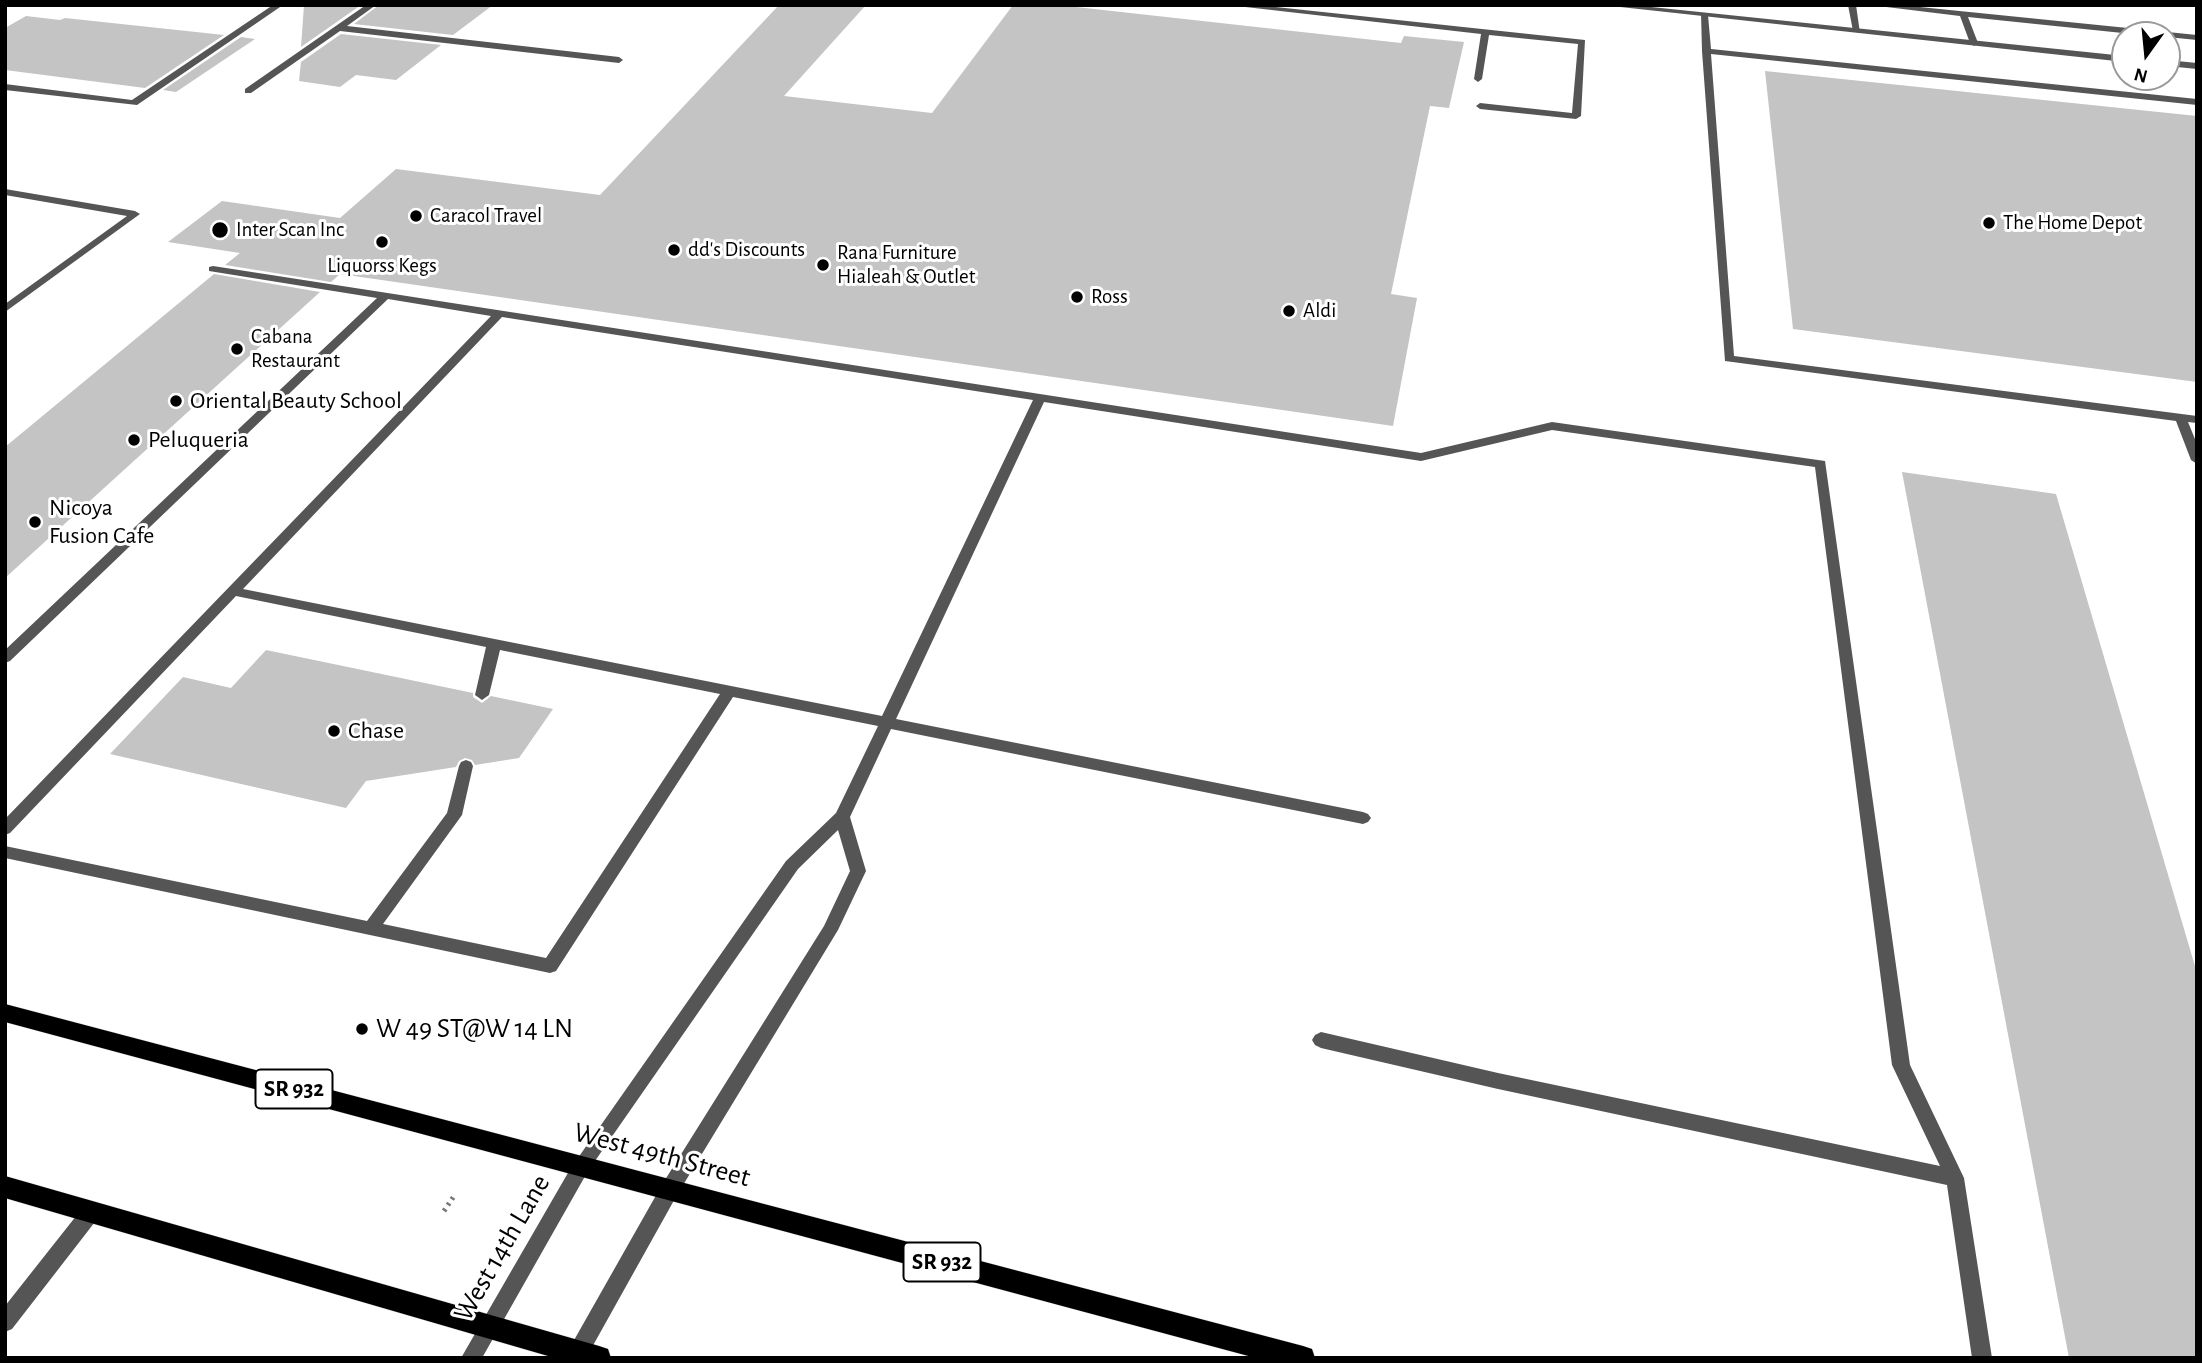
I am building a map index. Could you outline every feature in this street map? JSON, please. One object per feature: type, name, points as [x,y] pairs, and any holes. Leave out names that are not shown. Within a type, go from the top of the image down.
[{"type":"main road","name":"West 49th Street","points":[[5,1013],[1303,1358]]},
{"type":"main road","points":[[5,1187],[489,1325],[585,1356]]},
{"type":"street","points":[[5,87],[134,103],[279,5]]},
{"type":"street","points":[[248,91],[372,5]]},
{"type":"street","points":[[1232,5],[1582,42],[1576,116],[1480,106]]},
{"type":"street","points":[[1606,5],[1661,8],[1704,15],[2111,58]]},
{"type":"street","points":[[1852,5],[1857,31]]},
{"type":"street","points":[[1874,5],[2111,30]]},
{"type":"street","points":[[1704,15],[1729,359],[2197,419]]},
{"type":"street","points":[[1963,15],[1974,43]]},
{"type":"street","points":[[339,28],[620,60]]},
{"type":"street","points":[[1478,79],[1485,32]]},
{"type":"street","points":[[1706,51],[2197,102]]},
{"type":"street","points":[[5,192],[135,214],[5,309]]},
{"type":"street","points":[[213,269],[1421,457],[1552,426],[1821,464],[1901,1065],[1955,1178],[1982,1358]]},
{"type":"street","points":[[5,658],[386,295]]},
{"type":"street","points":[[5,829],[500,313]]},
{"type":"street","points":[[585,1356],[670,1189],[830,930],[858,872],[842,817],[1040,398]]},
{"type":"street","points":[[2180,417],[2197,460]]},
{"type":"street","points":[[232,591],[1363,818]]},
{"type":"street","points":[[482,695],[494,644]]},
{"type":"street","points":[[5,852],[550,966],[729,691]]},
{"type":"street","points":[[371,928],[454,815],[466,766]]},
{"type":"street","name":"West 14th Lane","points":[[471,1358],[582,1166],[792,865],[842,817]]},
{"type":"street","points":[[1321,1040],[1498,1081],[1955,1178]]},
{"type":"street","points":[[5,1322],[91,1212]]},
{"type":"path","points":[[444,1211],[454,1196]]},
{"type":"building","points":[[304,5],[361,5],[301,47]]},
{"type":"building","points":[[379,5],[493,5],[453,35],[354,24]]},
{"type":"building","points":[[779,5],[866,5],[784,96],[932,113],[1013,5],[1058,5],[1401,43],[1404,36],[1464,42],[1449,108],[1430,106],[1391,294],[1417,298],[1393,426],[340,274],[331,282],[225,265],[240,253],[168,242],[222,201],[340,218],[396,169],[600,195]]},
{"type":"building","points":[[26,16],[224,35],[145,88],[5,70],[5,28]]},
{"type":"building","points":[[341,34],[441,45],[396,80],[356,75],[340,87],[299,81],[301,62]]},
{"type":"building","points":[[241,37],[255,39],[176,92],[163,90]]},
{"type":"building","name":"The Home Depot","points":[[1765,71],[2197,116],[2197,382],[1793,329]]},
{"type":"building","points":[[214,274],[320,292],[5,578],[5,447]]},
{"type":"building","points":[[1902,472],[2056,494],[2197,973],[2197,1358],[2069,1358]]},
{"type":"building","name":"Chase","points":[[266,650],[473,693],[473,697],[482,703],[491,696],[553,709],[519,758],[475,765],[472,760],[465,758],[459,761],[456,767],[366,781],[346,808],[110,754],[183,677],[231,688]]},
{"type":"place","name":"Caracol Travel","points":[[416,216]]},
{"type":"place","name":"The Home Depot","points":[[1989,223]]},
{"type":"place","name":"Inter Scan Inc","points":[[220,230]]},
{"type":"place","name":"Liquorss Kegs","points":[[382,242]]},
{"type":"place","name":"dd's Discounts","points":[[674,250]]},
{"type":"place","name":"Rana Furniture Hialeah & Outlet","points":[[823,265]]},
{"type":"place","name":"Ross","points":[[1077,297]]},
{"type":"place","name":"Aldi","points":[[1289,311]]},
{"type":"place","name":"Cabana Restaurant","points":[[237,349]]},
{"type":"place","name":"Oriental Beauty School","points":[[176,401]]},
{"type":"place","name":"Peluqueria","points":[[134,440]]},
{"type":"place","name":"Nicoya Fusion Cafe","points":[[35,522]]},
{"type":"place","name":"Chase","points":[[334,731]]},
{"type":"place","name":"W 49 ST@W 14 LN","points":[[362,1029]]}]
